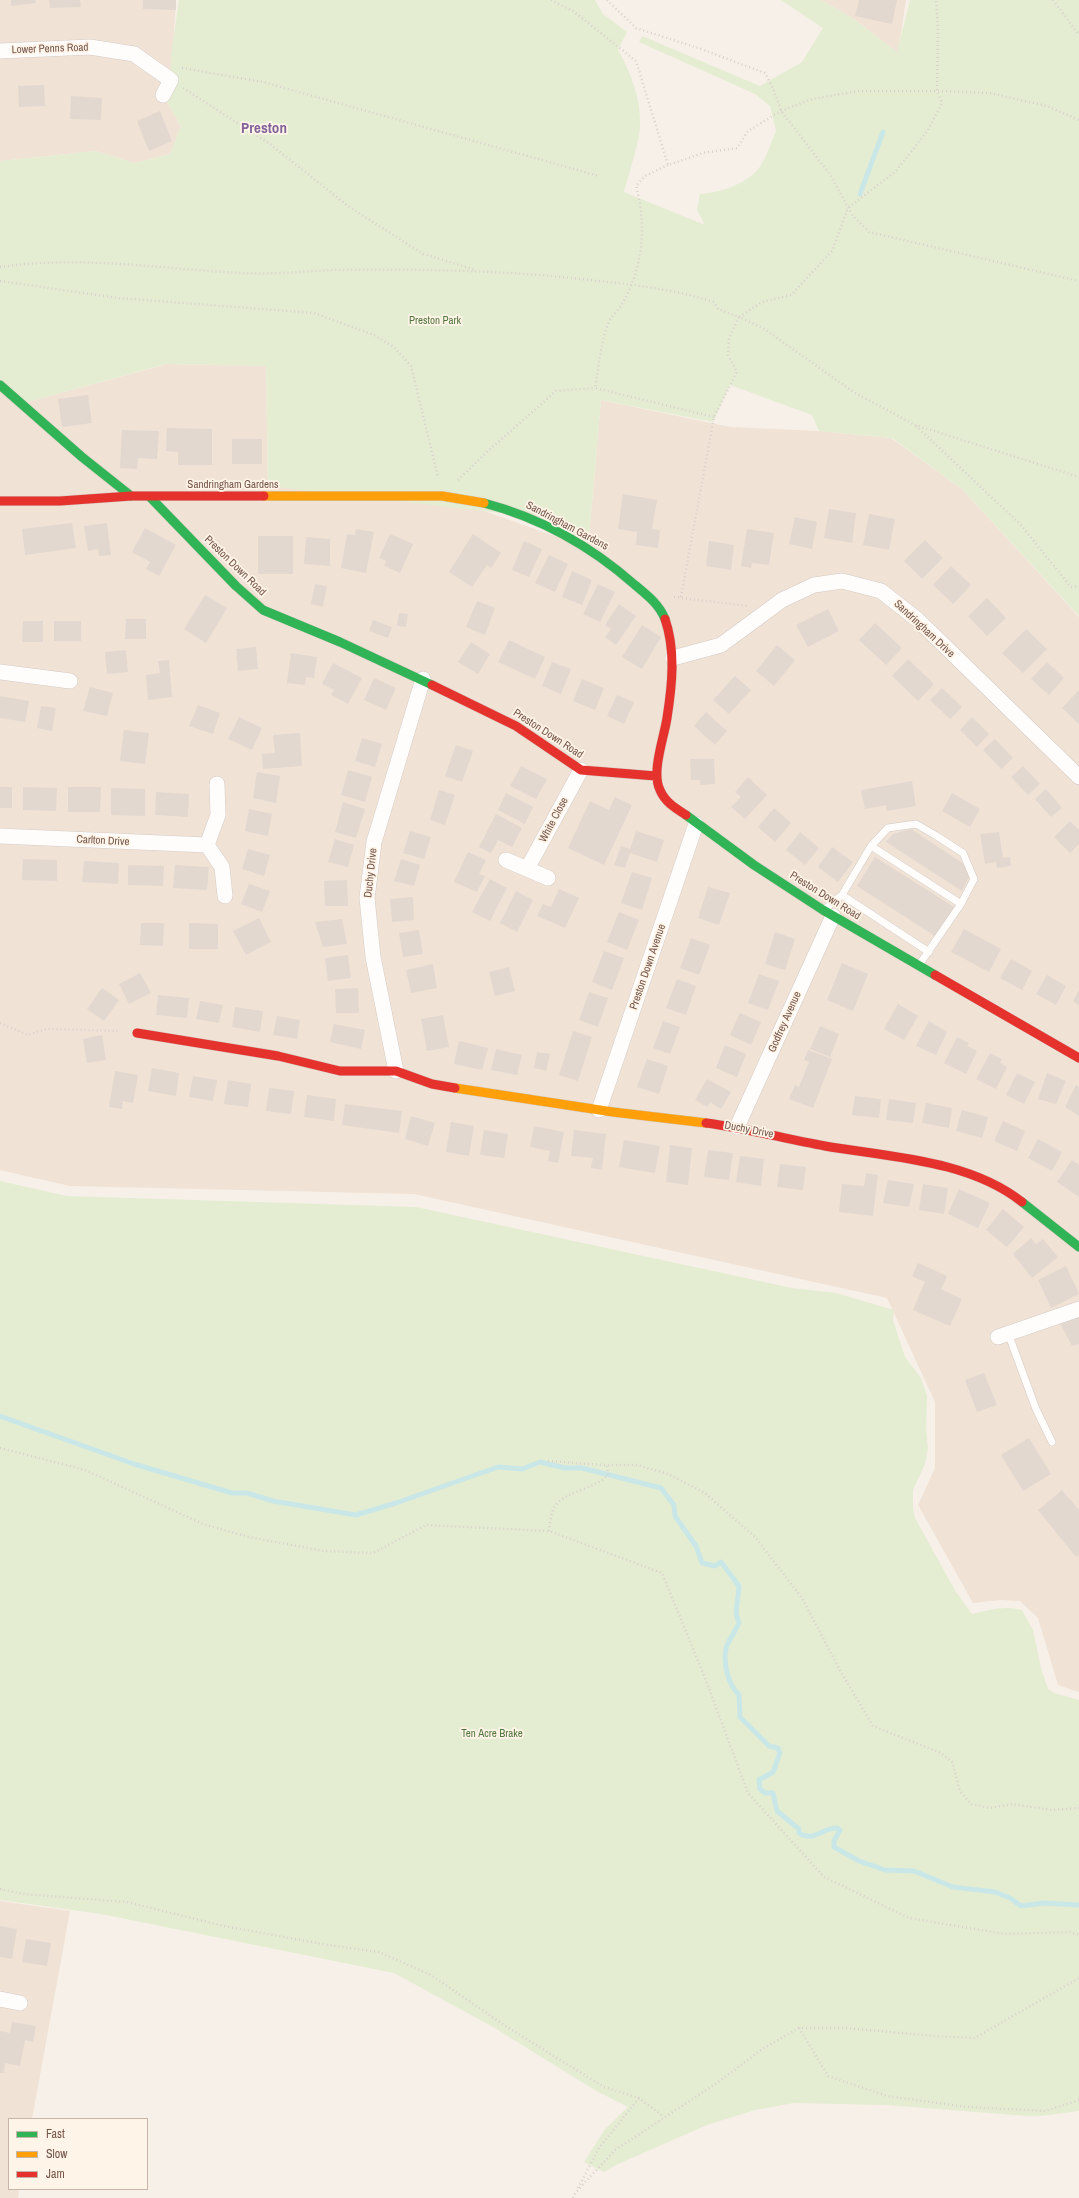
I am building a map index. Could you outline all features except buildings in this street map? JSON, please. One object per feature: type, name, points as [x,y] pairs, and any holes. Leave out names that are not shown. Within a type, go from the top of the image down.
[{"type":"street","name":"Lower Penns Road","points":[[0,51],[90,47],[134,54],[165,76]]},
{"type":"street","points":[[163,95],[165,76]]},
{"type":"street","points":[[0,385],[82,457],[131,496]]},
{"type":"street","name":"Sandringham Gardens","points":[[0,501],[60,501],[131,496],[442,496],[485,503],[526,516],[588,548],[617,568],[660,608],[667,621],[673,658],[671,685],[656,776]]},
{"type":"street","name":"Preston Down Road","points":[[150,497],[236,586],[263,610],[423,679],[516,726],[581,770],[656,776],[659,789],[665,800],[696,824],[828,913],[1079,1058]]},
{"type":"street","name":"Sandringham Drive","points":[[673,658],[721,645],[772,609],[782,600],[814,585],[842,581],[881,591],[918,620],[1079,777]]},
{"type":"street","points":[[0,672],[70,681]]},
{"type":"street","name":"Duchy Drive","points":[[396,1072],[374,957],[367,898],[374,842],[423,679]]},
{"type":"street","name":"White Close","points":[[527,869],[581,770]]},
{"type":"street","points":[[217,784],[218,815],[207,845],[222,867],[224,896]]},
{"type":"street","name":"Preston Down Avenue","points":[[599,1110],[696,824]]},
{"type":"street","name":"Carlton Drive","points":[[0,836],[207,845]]},
{"type":"street","points":[[506,860],[548,878]]},
{"type":"street","name":"Godfrey Avenue","points":[[737,1127],[828,913]]},
{"type":"street","name":"Duchy Drive","points":[[137,1033],[278,1056],[340,1071],[396,1072],[432,1084],[599,1110],[737,1127],[824,1146],[893,1156],[974,1174],[1007,1190],[1079,1247]]},
{"type":"street","points":[[1003,1335],[1079,1309]]},
{"type":"street","points":[[0,1999],[20,2003]]},
{"type":"lane","points":[[828,913],[842,895],[871,846],[888,828],[916,824],[964,853],[974,879],[961,904],[918,966]]},
{"type":"lane","points":[[871,846],[961,904]]},
{"type":"lane","points":[[842,895],[929,952]]},
{"type":"lane","points":[[1003,1335],[1052,1442]]},
{"type":"path","points":[[551,0],[573,11],[636,61],[668,165]]},
{"type":"path","points":[[607,0],[636,28],[707,51],[764,73],[773,88],[780,111],[829,173],[853,216],[869,232],[1079,281]]},
{"type":"path","points":[[681,597],[714,417],[737,372],[728,355],[730,338],[739,316],[762,302],[791,295],[832,251],[848,208],[896,171],[924,136],[942,103],[937,91],[938,30],[936,0]]},
{"type":"path","points":[[1053,0],[1079,35]]},
{"type":"path","points":[[480,271],[423,254],[348,206],[270,144],[165,76],[171,66],[263,82],[599,176]]},
{"type":"path","points":[[595,388],[603,341],[608,322],[622,304],[631,284],[641,253],[643,231],[642,207],[636,186],[645,176],[668,165],[703,153],[737,148],[748,131],[780,111],[812,99],[859,91],[989,93],[1047,106],[1079,120]]},
{"type":"path","points":[[0,267],[34,263],[108,263],[242,273],[334,270],[480,271],[562,276],[631,284],[695,296],[714,302],[718,309],[739,316],[762,328],[855,393],[915,425],[1079,477]]},
{"type":"path","points":[[0,281],[118,298],[314,313],[374,335],[394,347],[412,366],[442,496]]},
{"type":"path","points":[[442,496],[487,452],[556,391],[595,388],[714,417]]},
{"type":"path","points":[[915,425],[1020,524],[1071,587],[1079,586]]},
{"type":"path","points":[[649,598],[681,597],[772,609]]},
{"type":"path","points":[[0,1023],[28,1035],[46,1029],[116,1030],[137,1033]]},
{"type":"path","points":[[0,1448],[85,1470],[203,1524],[249,1537],[324,1551],[373,1553],[426,1525],[549,1530],[662,1574],[707,1682],[748,1793],[824,1877],[909,1918],[1004,1934],[1070,1932],[1079,1935]]},
{"type":"path","points":[[548,1461],[608,1465],[637,1465],[668,1474],[705,1493],[755,1537],[802,1598],[842,1674],[873,1726],[941,1753],[952,1762],[960,1791],[971,1804],[990,1808],[1012,1804],[1052,1810],[1079,1808]]},
{"type":"path","points":[[549,1530],[555,1507],[577,1490],[601,1483],[608,1475],[608,1465]]},
{"type":"path","points":[[0,1889],[23,1894],[127,1902],[224,1926],[328,1945],[379,1952],[431,1975],[507,2027],[604,2087],[639,2098],[664,2117]]},
{"type":"path","points":[[576,2192],[615,2150],[717,2083],[761,2050],[799,2028],[845,2028],[934,2036],[976,2038],[1079,1978]]},
{"type":"path","points":[[799,2028],[828,2076],[886,2096],[967,2107],[1045,2111],[1079,2100]]},
{"type":"path","points":[[573,2198],[599,2148],[639,2098]]},
{"type":"shaded area","points":[[0,0],[176,0],[171,80],[163,95],[181,126],[170,154],[135,163],[95,151],[0,161]]},
{"type":"shaded area","points":[[821,0],[906,0],[898,53],[854,19]]},
{"type":"shaded area","points":[[167,364],[266,366],[268,486],[442,496],[588,548],[601,400],[730,427],[819,431],[891,438],[963,490],[1079,617],[1079,1692],[1058,1685],[1038,1618],[1020,1601],[1000,1600],[973,1603],[918,1505],[935,1468],[935,1402],[887,1298],[414,1194],[70,1186],[0,1170],[0,385],[20,404]]},
{"type":"shaded area","points":[[0,1901],[70,1911],[32,2118],[8,2118],[8,2190],[19,2190],[18,2198],[0,2198]]},
{"type":"green space","name":"Preston Park","points":[[179,0],[595,0],[603,14],[627,32],[618,50],[631,77],[639,106],[639,133],[636,150],[624,192],[705,225],[697,210],[700,194],[724,190],[740,183],[754,174],[764,159],[776,131],[770,106],[755,94],[639,42],[642,36],[760,86],[802,62],[823,28],[781,0],[821,0],[854,19],[897,52],[910,0],[1079,0],[1079,616],[963,490],[892,438],[819,431],[812,415],[730,385],[713,422],[601,400],[588,548],[526,516],[268,486],[266,366],[166,364],[20,404],[0,385],[0,161],[95,151],[135,163],[170,154],[181,126],[163,95],[171,80],[171,55]]},
{"type":"green space","name":"Ten Acre Brake","points":[[0,1181],[67,1196],[416,1207],[792,1288],[836,1293],[894,1310],[893,1320],[905,1357],[921,1378],[927,1396],[926,1430],[928,1448],[925,1464],[913,1490],[913,1509],[915,1518],[956,1592],[972,1614],[1003,1608],[1022,1610],[1033,1630],[1041,1668],[1048,1689],[1054,1693],[1079,1700],[1079,2111],[1041,2116],[1027,2116],[886,2105],[794,2103],[755,2110],[707,2125],[616,2165],[604,2172],[584,2162],[605,2129],[628,2107],[598,2092],[493,2027],[394,1973],[101,1914],[0,1900]]},
{"type":"waterway","points":[[860,194],[883,132]]},
{"type":"waterway","points":[[0,1416],[134,1464],[232,1493],[247,1493],[273,1501],[356,1515],[396,1503],[498,1467],[522,1469],[540,1462],[565,1468],[582,1468],[661,1488],[674,1505],[675,1516],[696,1546],[702,1563],[715,1566],[721,1562],[739,1586],[736,1614],[739,1623],[726,1648],[725,1661],[727,1673],[729,1680],[739,1695],[740,1717],[769,1746],[778,1748],[780,1753],[773,1772],[759,1780],[760,1789],[765,1793],[773,1793],[777,1811],[799,1829],[799,1833],[804,1836],[814,1836],[832,1828],[837,1828],[840,1830],[834,1841],[834,1847],[859,1861],[885,1870],[914,1871],[953,1887],[995,1892],[1010,1898],[1021,1906],[1044,1903],[1079,1905]]},
{"type":"traffic: fast","points":[[0,385],[82,457],[131,496]]},
{"type":"traffic: fast","points":[[150,497],[236,586],[263,610],[340,642],[432,685]]},
{"type":"traffic: fast","points":[[484,503],[526,517],[565,535],[583,546],[619,571],[648,596],[656,604],[665,619]]},
{"type":"traffic: fast","points":[[686,815],[754,865],[823,910],[935,975]]},
{"type":"traffic: fast","points":[[1022,1202],[1079,1247]]},
{"type":"traffic: slow","points":[[264,496],[442,496],[484,503]]},
{"type":"traffic: slow","points":[[455,1088],[613,1112],[706,1123]]},
{"type":"traffic: jam","points":[[0,501],[60,501],[131,496],[264,496]]},
{"type":"traffic: jam","points":[[665,619],[671,643],[672,668],[667,718],[657,765],[657,774],[658,783],[662,794],[674,807],[686,815]]},
{"type":"traffic: jam","points":[[432,685],[516,726],[581,770],[656,776]]},
{"type":"traffic: jam","points":[[935,975],[1079,1058]]},
{"type":"traffic: jam","points":[[137,1033],[278,1056],[340,1071],[396,1071],[432,1084],[455,1088]]},
{"type":"traffic: jam","points":[[706,1123],[825,1146],[928,1162],[978,1177],[1001,1188],[1022,1202]]},
{"type":"district","name":"Preston","points":[[264,129]]}]
